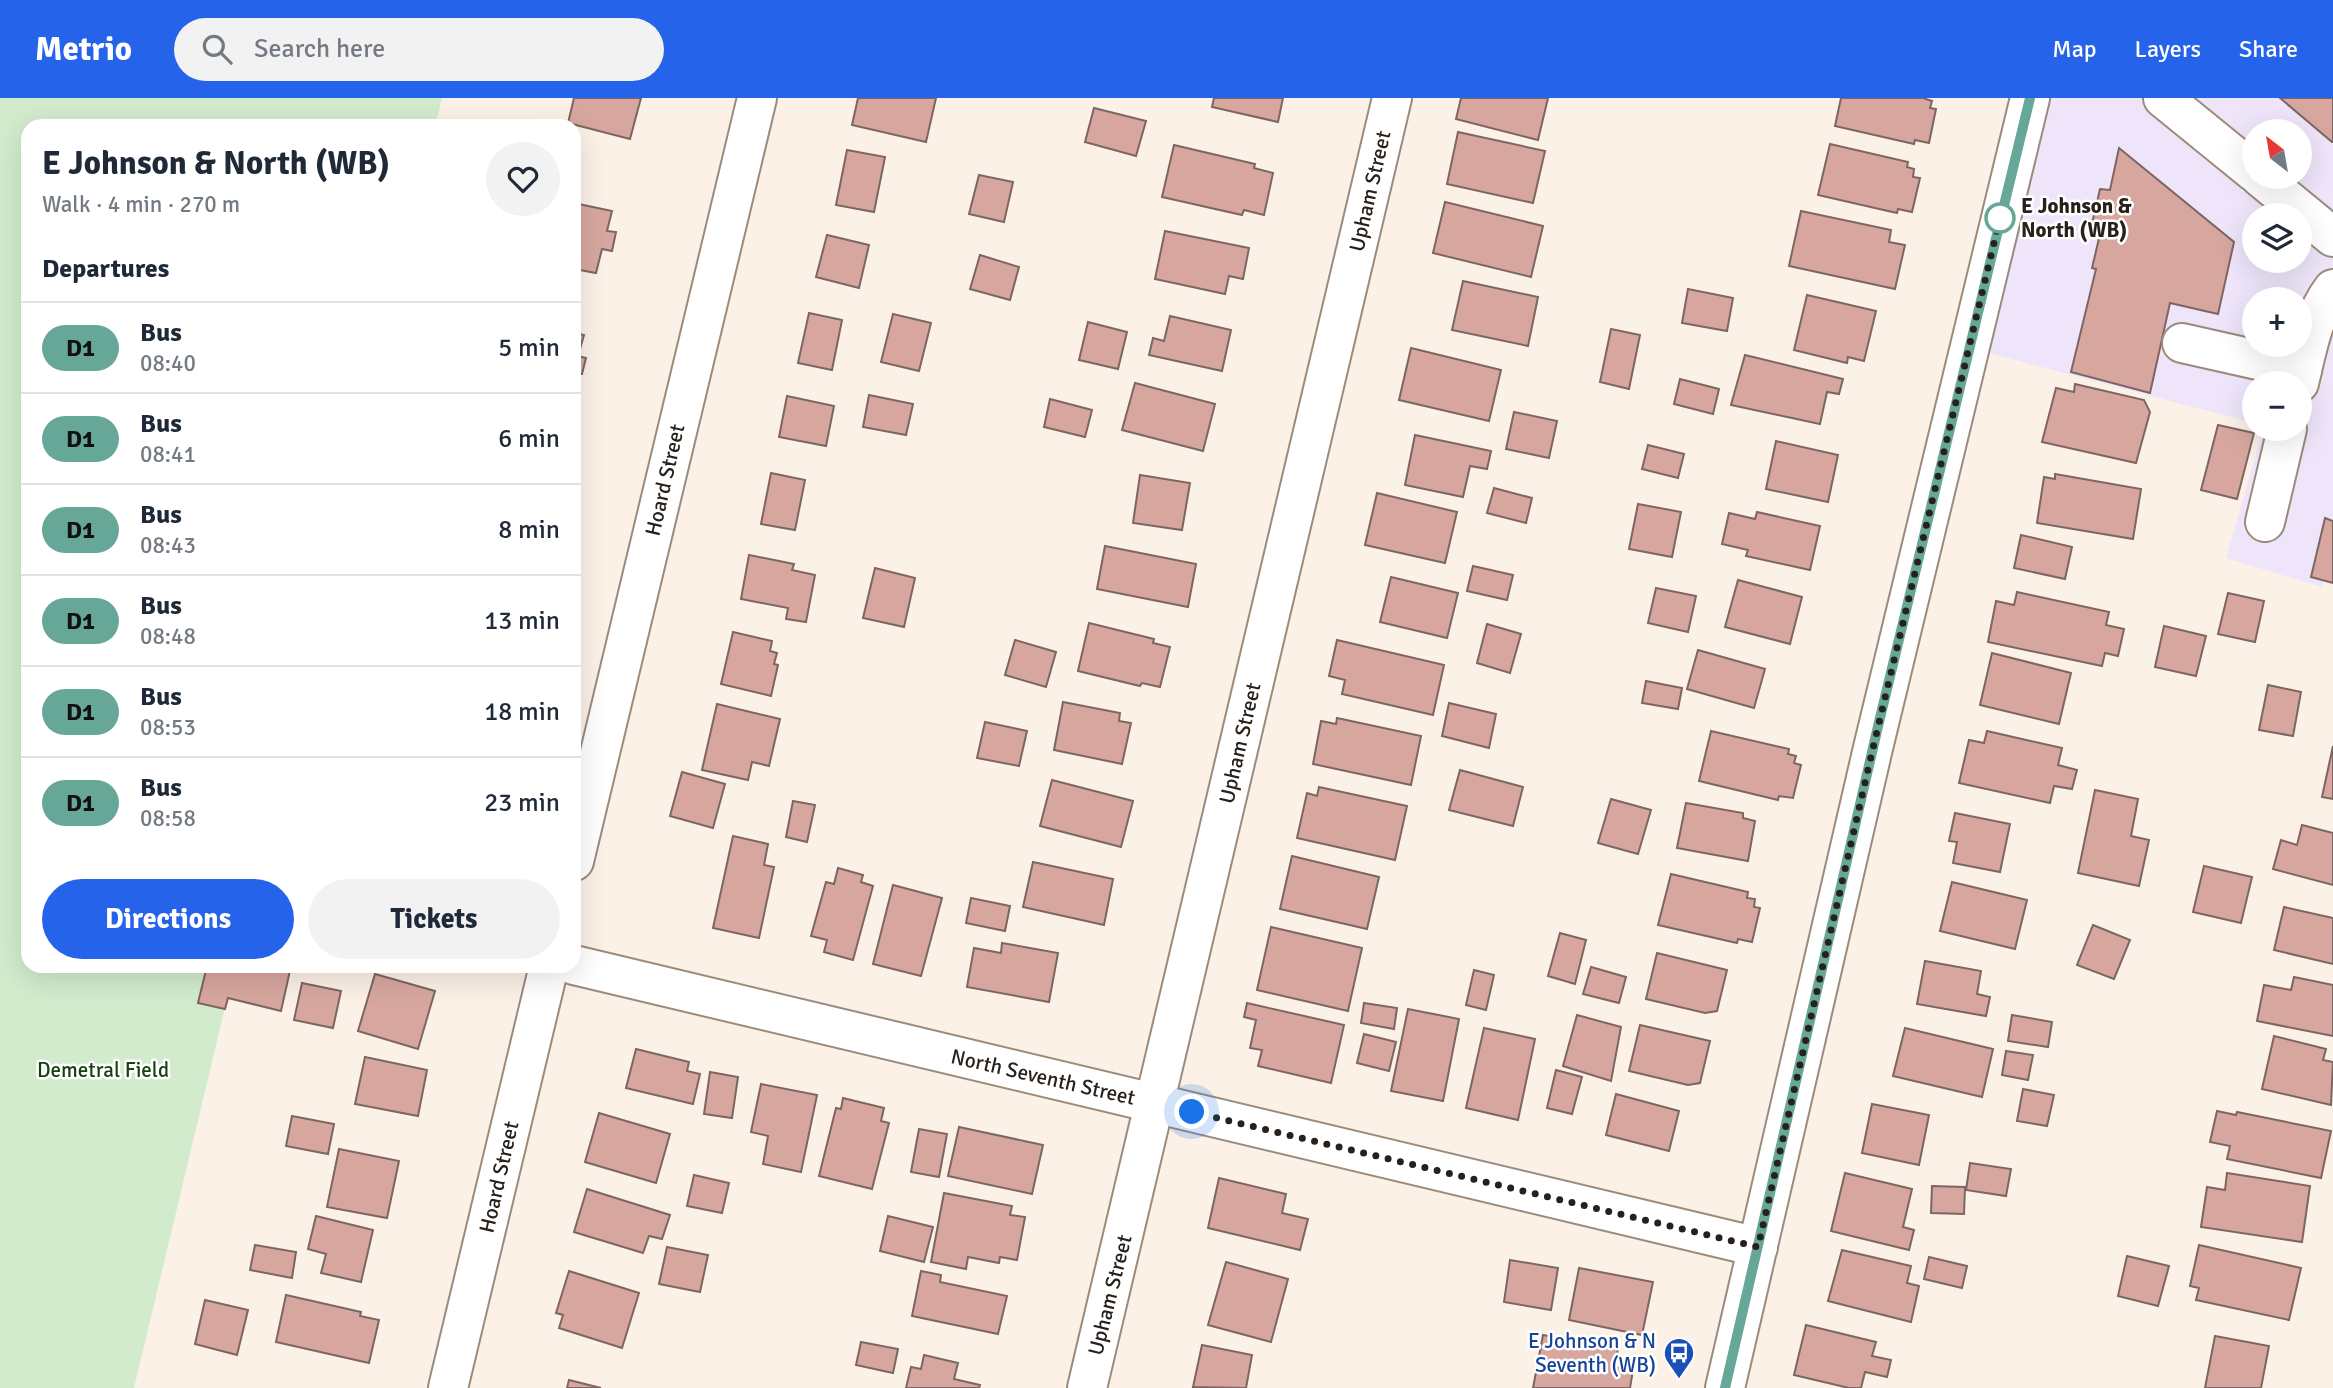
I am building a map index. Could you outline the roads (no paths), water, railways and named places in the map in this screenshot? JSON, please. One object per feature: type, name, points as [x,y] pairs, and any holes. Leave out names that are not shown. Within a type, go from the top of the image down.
[{"type":"street","name":"Hoard Street","points":[[581,832],[757,98]]},
{"type":"street","name":"Upham Street","points":[[1087,1388],[1392,98]]},
{"type":"street","points":[[1725,1388],[1879,722],[2030,98]]},
{"type":"street","points":[[2162,98],[2242,162]]},
{"type":"street","points":[[2275,189],[2333,237]]},
{"type":"street","points":[[2302,371],[2321,305],[2333,289]]},
{"type":"street","points":[[2182,343],[2279,371]]},
{"type":"street","points":[[2265,522],[2284,441]]},
{"type":"street","name":"North Seventh Street","points":[[581,967],[1758,1247]]},
{"type":"street","name":"Hoard Street","points":[[448,1388],[547,973]]},
{"type":"place","name":"E Johnson & North (WB)","points":[[2000,218]]},
{"type":"place","name":"E Johnson & N Seventh (WB)","points":[[1679,1380]]},
{"type":"park label","name":"Demetral Field","points":[[103,1070]]}]
